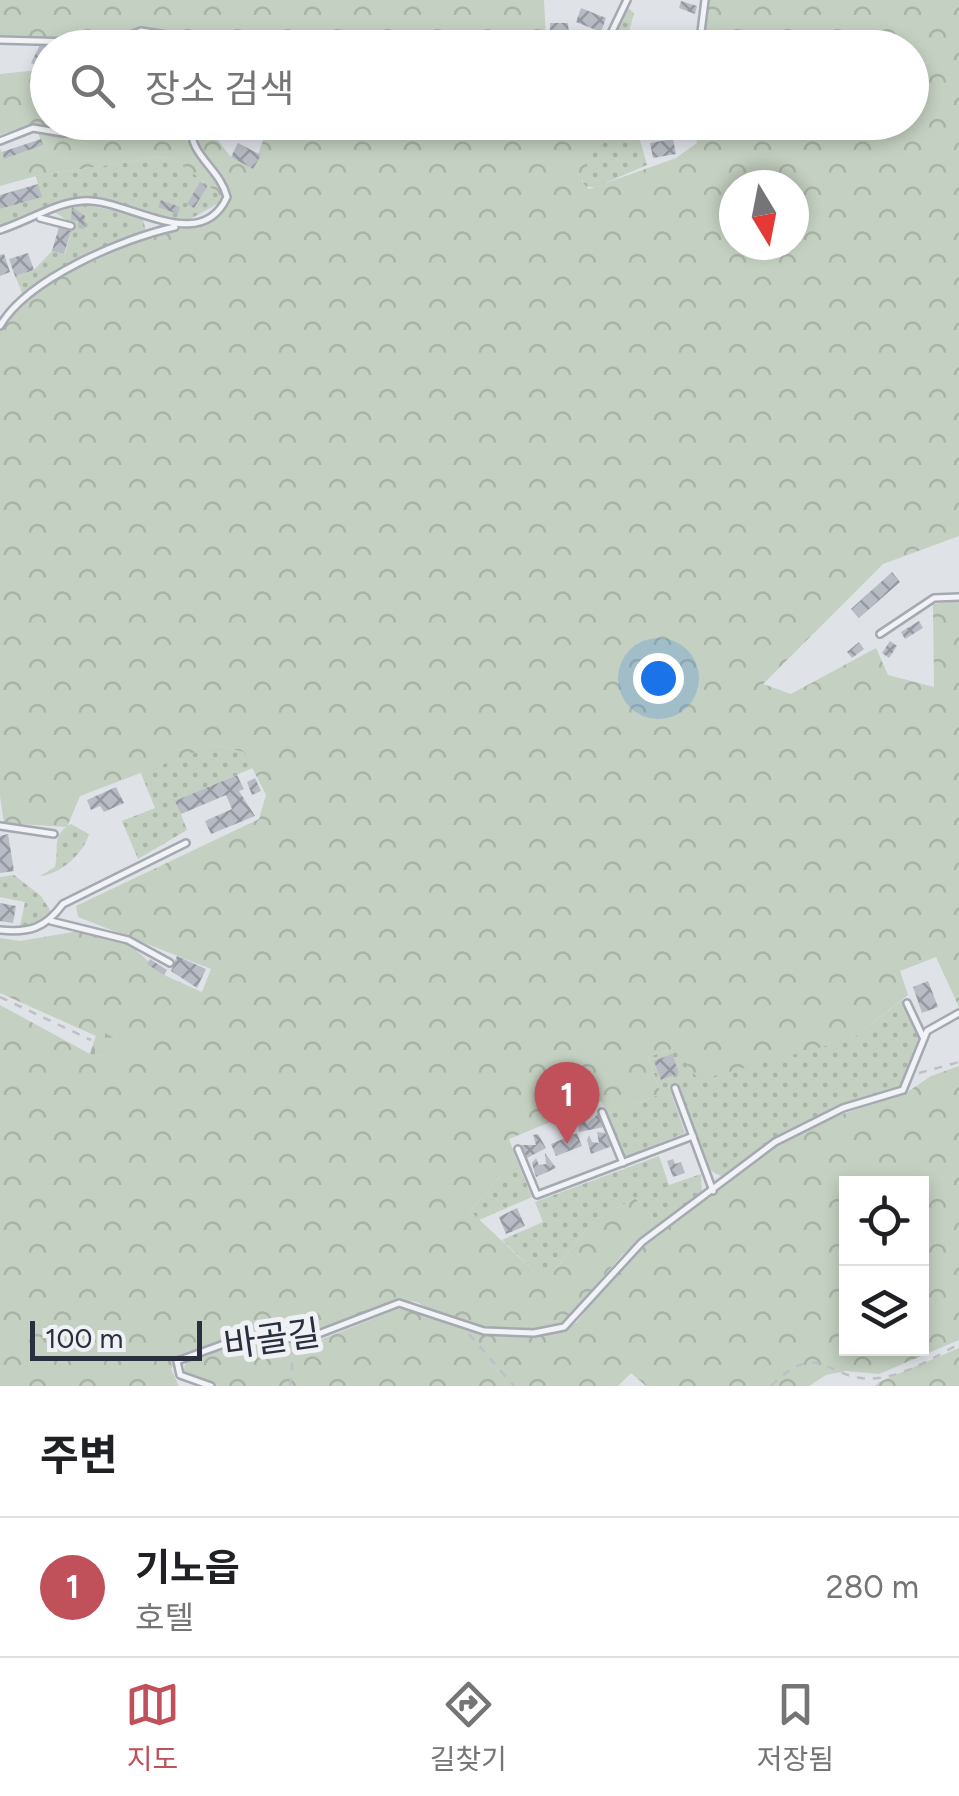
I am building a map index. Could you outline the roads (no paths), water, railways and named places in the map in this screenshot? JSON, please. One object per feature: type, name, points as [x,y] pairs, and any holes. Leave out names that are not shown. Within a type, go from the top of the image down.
[{"type":"lane","points":[[613,30],[627,0]]},
{"type":"lane","points":[[701,30],[706,0]]},
{"type":"lane","points":[[0,40],[30,41]]},
{"type":"lane","points":[[0,140],[30,129]]},
{"type":"lane","points":[[0,326],[12,305],[55,276],[152,232],[203,219],[220,208],[227,197],[221,180],[194,149],[193,140]]},
{"type":"lane","points":[[0,230],[66,204],[103,202],[178,226]]},
{"type":"lane","points":[[37,217],[70,226]]},
{"type":"lane","points":[[880,634],[934,598],[959,597]]},
{"type":"lane","points":[[0,826],[54,834]]},
{"type":"lane","points":[[0,930],[34,930],[50,921],[63,904],[186,843]]},
{"type":"lane","points":[[50,921],[128,940],[170,963]]},
{"type":"lane","points":[[908,1004],[923,1037],[934,1024],[959,1013]]},
{"type":"lane","name":"바골길","points":[[211,1386],[180,1376],[177,1361],[238,1339],[293,1340],[338,1330],[399,1303],[464,1328],[517,1333],[564,1327],[627,1256],[792,1132],[843,1108],[903,1090],[923,1037]]},
{"type":"lane","points":[[675,1088],[712,1191]]},
{"type":"lane","points":[[602,1112],[623,1162]]},
{"type":"lane","points":[[518,1149],[537,1195],[692,1136]]},
{"type":"place","name":"기노읍","points":[[567,1144]]}]
